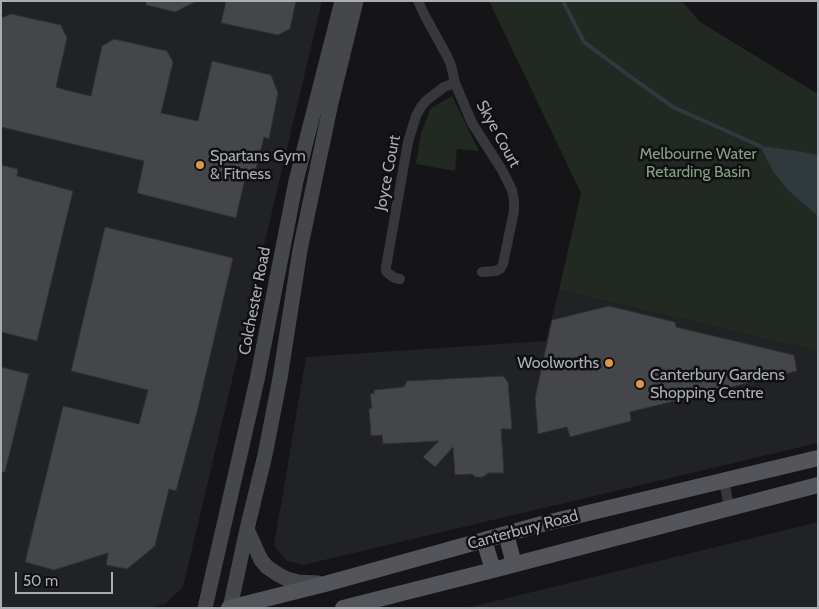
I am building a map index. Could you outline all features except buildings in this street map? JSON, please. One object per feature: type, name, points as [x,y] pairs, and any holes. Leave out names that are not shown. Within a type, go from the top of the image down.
[{"type":"main road","name":"Colchester Road","points":[[205,608],[257,380],[296,181],[342,1]]},
{"type":"main road","points":[[230,608],[280,378],[302,241],[331,103],[356,1]]},
{"type":"main road","name":"Canterbury Road","points":[[230,608],[506,534],[818,458]]},
{"type":"main road","name":"Canterbury Road","points":[[344,608],[818,485]]},
{"type":"main road","points":[[247,529],[261,560],[278,575],[298,582],[325,584]]},
{"type":"main road","points":[[506,534],[514,564]]},
{"type":"main road","points":[[484,540],[493,570]]},
{"type":"street","name":"Skye Court","points":[[418,1],[451,65],[455,83],[472,123],[502,170],[512,190],[514,211],[503,264],[495,271],[482,272]]},
{"type":"street","name":"Joyce Court","points":[[398,278],[386,271],[386,267],[408,142],[416,116],[421,107],[427,100],[444,88],[455,83]]},
{"type":"street","points":[[724,480],[729,507]]},
{"type":"shaded area","points":[[1,1],[322,1],[183,587],[165,604],[148,608],[1,608]]},
{"type":"shaded area","points":[[760,146],[818,155],[818,216],[789,191],[773,171]]},
{"type":"shaded area","points":[[559,290],[818,351],[818,443],[303,565],[287,561],[274,546],[306,357],[546,341]]},
{"type":"shaded area","points":[[818,522],[818,608],[467,608],[569,583]]},
{"type":"green space","name":"Melbourne Water Retarding Basin","points":[[489,1],[682,1],[700,22],[818,94],[818,351],[559,290],[581,193]]},
{"type":"green space","points":[[452,96],[479,151],[457,149],[455,171],[416,164],[421,133],[431,108]]},
{"type":"waterway","points":[[563,1],[584,42],[635,80],[673,107],[760,146]]},
{"type":"place","name":"Spartans Gym & Fitness","points":[[200,165]]},
{"type":"place","name":"Woolworths","points":[[609,363]]},
{"type":"place","name":"Canterbury Gardens Shopping Centre","points":[[640,384]]}]
